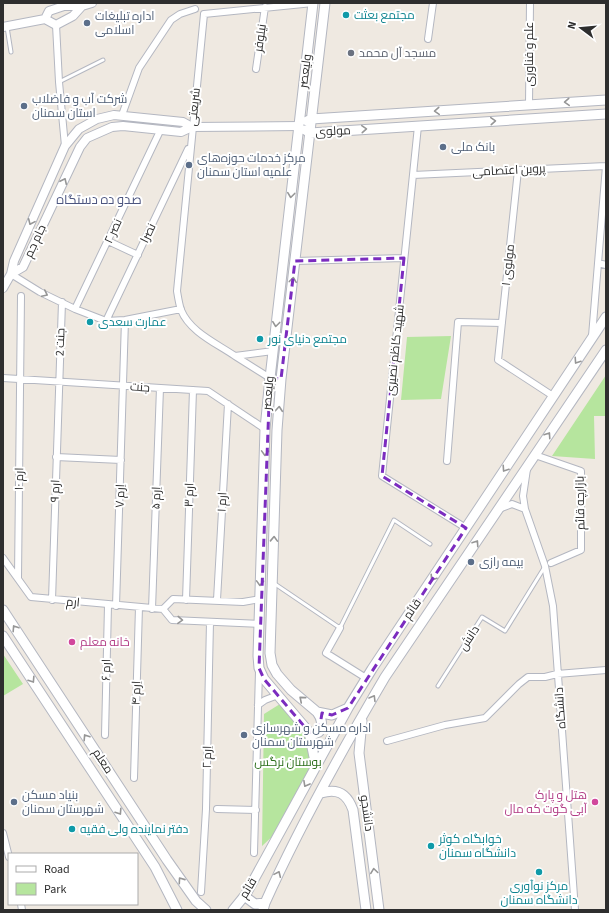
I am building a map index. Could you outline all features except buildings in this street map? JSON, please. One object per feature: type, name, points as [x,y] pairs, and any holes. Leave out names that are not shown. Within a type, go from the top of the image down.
[{"type":"main road","name":"ولیعصر","points":[[313,3],[265,430],[258,656],[259,668],[264,679],[309,732],[316,767]]},
{"type":"main road","name":"ولیعصر","points":[[318,712],[291,690],[277,674],[272,665],[270,653],[277,430],[281,379],[325,3]]},
{"type":"main road","name":"مولوی","points":[[606,100],[311,118],[298,126],[310,133],[606,114]]},
{"type":"main road","points":[[529,105],[530,119]]},
{"type":"main road","name":"قائم","points":[[233,910],[246,894],[366,678],[606,317]]},
{"type":"main road","name":"قائم","points":[[264,906],[286,856],[362,716],[386,677],[606,350]]},
{"type":"main road","points":[[273,351],[285,351]]},
{"type":"main road","points":[[270,378],[281,379]]},
{"type":"main road","name":"معلم","points":[[3,610],[167,860],[196,901],[206,910]]},
{"type":"main road","name":"معلم","points":[[3,636],[155,867],[177,910]]},
{"type":"main road","points":[[318,712],[332,715],[348,708]]},
{"type":"main road","points":[[309,732],[314,734],[319,732],[322,720],[318,712]]},
{"type":"main road","name":"دانشجو","points":[[362,716],[359,753],[380,910]]},
{"type":"main road","name":"دانشجو","points":[[321,793],[329,791],[337,792],[344,795],[350,802],[366,910]]},
{"type":"main road","points":[[246,894],[247,898],[255,904],[264,906]]},
{"type":"street","points":[[45,19],[49,11],[64,5],[81,5],[92,3]]},
{"type":"street","points":[[122,115],[139,68],[171,20],[180,14],[194,6],[204,14],[313,3]]},
{"type":"street","points":[[428,39],[433,3]]},
{"type":"street","name":"علم و فناوری","points":[[529,105],[530,3]]},
{"type":"street","points":[[56,25],[73,16],[81,5]]},
{"type":"street","name":"نیلوفر","points":[[256,69],[265,7]]},
{"type":"street","name":"شریعتی","points":[[204,14],[190,144],[177,291],[181,310],[188,322],[201,333],[270,378]]},
{"type":"street","points":[[5,27],[45,19],[56,25]]},
{"type":"street","points":[[56,25],[59,82],[65,146]]},
{"type":"street","name":"جام جم","points":[[8,276],[65,146],[79,129],[97,119],[114,115],[122,115],[182,122],[192,126],[298,126]]},
{"type":"street","name":"جام جم","points":[[8,276],[23,267],[80,147],[87,138],[112,127],[123,126],[181,132],[192,126]]},
{"type":"street","name":"شهید کاظم نصیری","points":[[418,126],[382,476],[466,528]]},
{"type":"street","name":"نصر ۲","points":[[75,309],[160,130]]},
{"type":"street","name":"نصرا","points":[[106,321],[190,144]]},
{"type":"street","points":[[592,338],[606,166]]},
{"type":"street","name":"پروین اعتصامی","points":[[413,175],[606,166]]},
{"type":"street","name":"مولوی ۱","points":[[518,170],[498,360],[553,396]]},
{"type":"street","points":[[108,241],[138,255]]},
{"type":"street","points":[[295,261],[404,258]]},
{"type":"street","points":[[598,263],[606,265]]},
{"type":"street","points":[[3,288],[8,276],[75,309],[106,321],[125,320],[181,310]]},
{"type":"street","name":"ارم ۱۰","points":[[18,578],[22,296]]},
{"type":"street","name":"جنت 2","points":[[58,381],[62,302]]},
{"type":"street","name":"اِرم ۷","points":[[116,606],[125,320]]},
{"type":"street","points":[[447,461],[458,322],[502,323]]},
{"type":"street","points":[[235,356],[273,351]]},
{"type":"street","name":"جنت","points":[[3,378],[208,391],[265,430]]},
{"type":"street","name":"ارم ۹","points":[[52,600],[58,381]]},
{"type":"street","name":"اِرم ۵","points":[[152,609],[160,388]]},
{"type":"street","name":"ارم ۳","points":[[186,600],[193,390]]},
{"type":"street","name":"ارم ۱","points":[[216,600],[228,404]]},
{"type":"street","name":"بازارچه قائم","points":[[535,455],[581,471],[581,550],[548,565]]},
{"type":"street","points":[[56,458],[121,460]]},
{"type":"street","name":"دانشگاه","points":[[527,467],[523,496],[526,509],[548,565],[553,606],[575,910]]},
{"type":"street","points":[[499,509],[512,504],[526,509]]},
{"type":"street","name":"ارم","points":[[3,558],[31,597],[116,606],[163,609]]},
{"type":"street","points":[[259,624],[172,620],[163,609],[173,599],[243,602],[260,599]]},
{"type":"street","name":"ارم ۶","points":[[105,736],[108,605]]},
{"type":"street","name":"اِرم ۴","points":[[134,778],[138,607]]},
{"type":"street","name":"اِرم ۲","points":[[201,892],[206,809],[210,622]]},
{"type":"street","points":[[340,628],[326,653],[366,678]]},
{"type":"street","points":[[254,853],[259,668]]},
{"type":"street","points":[[386,740],[485,718],[518,684],[528,677],[546,677],[557,674],[606,670]]},
{"type":"street","points":[[258,705],[265,700],[278,695]]},
{"type":"street","points":[[216,809],[256,810]]},
{"type":"street","points":[[3,833],[8,853]]},
{"type":"lane","points":[[5,27],[11,52]]},
{"type":"lane","points":[[59,82],[103,60]]},
{"type":"lane","points":[[272,582],[340,628],[394,520],[430,544]]},
{"type":"lane","name":"دانش","points":[[438,686],[482,617],[505,631],[548,565]]},
{"type":"highlighted area","points":[[404,258],[382,476],[466,528],[348,708],[332,715],[322,713],[319,732],[309,732],[264,679],[259,668],[270,378],[281,379],[295,261]]},
{"type":"green space","points":[[451,336],[441,399],[401,400],[407,337]]},
{"type":"green space","points":[[606,375],[606,416],[594,416],[595,459],[552,456]]},
{"type":"green space","points":[[3,654],[23,684],[3,696]]},
{"type":"green space","name":"بوستان نرگس","points":[[280,704],[310,743],[312,765],[276,833],[262,846],[264,714]]},
{"type":"place","name":"مجتمع بعثت","points":[[346,15]]},
{"type":"place","name":"اداره تبلیغات اسلامی","points":[[87,23]]},
{"type":"place","name":"مسجد آل محمد","points":[[351,53]]},
{"type":"place","name":"شرکت آب و فاضلاب استان سمنان","points":[[24,106]]},
{"type":"place","name":"بانک ملی","points":[[443,147]]},
{"type":"place","name":"مرکز خدمات حوزه‌های علمیه استان سمنان","points":[[189,165]]},
{"type":"place","name":"عمارت سعدی","points":[[90,322]]},
{"type":"place","name":"مجتمع دنیای نور","points":[[260,339]]},
{"type":"place","name":"بیمه رازی","points":[[471,562]]},
{"type":"place","name":"خانه معلم","points":[[72,642]]},
{"type":"place","name":"اداره مسکن و شهرسازی شهرستان سمنان","points":[[244,735]]},
{"type":"place","name":"بنیاد مسکن شهرستان سمنان","points":[[14,802]]},
{"type":"place","name":"هتل و پارک آبی گوت که مال","points":[[595,802]]},
{"type":"place","name":"دفتر نماینده ولی فقیه","points":[[72,829]]},
{"type":"place","name":"خوابگاه کوثر دانشگاه سمنان","points":[[431,846]]},
{"type":"place","name":"مرکز نوآوری دانشگاه سمنان","points":[[539,872]]},
{"type":"district","name":"صدو ده دستگاه","points":[[99,199]]}]
